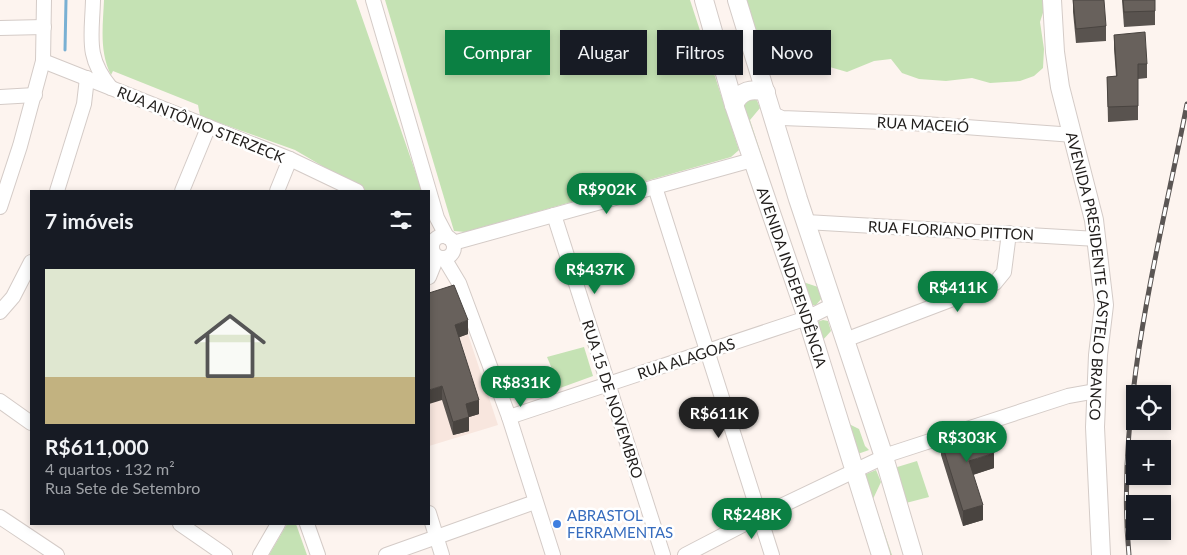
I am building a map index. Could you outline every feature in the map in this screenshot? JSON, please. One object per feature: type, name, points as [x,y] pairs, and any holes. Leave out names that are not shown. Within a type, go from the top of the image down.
[{"type":"main road","name":"AVENIDA INDEPENDÊNCIA","points":[[704,0],[734,105],[807,318],[881,555]]},
{"type":"main road","name":"AVENIDA INDEPENDÊNCIA","points":[[737,0],[753,49]]},
{"type":"main road","name":"AVENIDA PRESIDENTE CASTELO BRANCO","points":[[1052,0],[1055,52],[1060,87],[1074,135],[1097,238],[1104,305],[1096,391],[1096,472],[1101,555]]},
{"type":"main road","points":[[726,76],[735,80],[744,79],[753,73]]},
{"type":"main road","name":"AVENIDA INDEPENDÊNCIA","points":[[761,75],[806,222],[884,457],[913,555]]},
{"type":"main road","points":[[734,105],[737,97],[745,91],[759,90],[766,92]]},
{"type":"street","points":[[0,207],[4,182],[35,95],[43,61],[44,0]]},
{"type":"street","points":[[92,0],[91,49],[93,62],[99,74],[111,88]]},
{"type":"street","points":[[373,0],[430,190]]},
{"type":"street","points":[[0,28],[44,27]]},
{"type":"street","name":"RUA ANTÔNIO STERZECK","points":[[43,61],[290,159],[355,190]]},
{"type":"street","points":[[57,190],[84,104],[87,78]]},
{"type":"street","points":[[0,97],[35,95]]},
{"type":"street","name":"RUA MACEIÓ","points":[[773,114],[782,118],[911,123],[1074,135]]},
{"type":"street","points":[[182,190],[208,128]]},
{"type":"street","points":[[277,190],[290,159]]},
{"type":"street","points":[[441,246],[752,160]]},
{"type":"street","points":[[655,187],[772,555]]},
{"type":"street","points":[[430,191],[438,218],[441,246],[456,274],[509,418],[552,555]]},
{"type":"street","name":"RUA 15 DE NOVEMBRO","points":[[554,215],[663,555]]},
{"type":"street","name":"RUA FLORIANO PITTON","points":[[806,222],[1097,238]]},
{"type":"street","points":[[845,340],[994,283],[1004,272],[1009,233]]},
{"type":"street","points":[[430,274],[441,246]]},
{"type":"street","points":[[0,312],[13,297],[30,264]]},
{"type":"street","name":"RUA ALAGOAS","points":[[509,418],[807,318],[833,305]]},
{"type":"street","points":[[685,555],[760,516],[884,457],[1068,396],[1096,391]]},
{"type":"street","points":[[0,401],[30,422]]},
{"type":"street","points":[[386,555],[535,502]]},
{"type":"street","points":[[0,516],[57,555]]},
{"type":"street","points":[[430,516],[442,555]]},
{"type":"street","points":[[181,525],[225,555]]},
{"type":"street","points":[[260,555],[277,525]]},
{"type":"street","points":[[307,525],[318,555]]},
{"type":"shaded area","points":[[454,292],[498,425],[430,446],[430,301]]},
{"type":"green space","points":[[104,0],[356,0],[422,190],[363,190],[295,150],[200,116],[198,105],[113,71],[111,75],[103,48]]},
{"type":"green space","points":[[385,0],[690,0],[700,30],[657,30],[657,75],[714,75],[739,150],[731,157],[465,232],[454,231]]},
{"type":"green space","points":[[743,0],[1047,0],[1040,22],[1044,49],[1043,68],[1034,76],[1020,81],[990,83],[972,78],[946,81],[919,79],[902,73],[891,59],[874,61],[847,72],[831,67],[831,30],[753,30]]},
{"type":"green space","points":[[756,98],[760,108],[750,120],[803,282],[818,287],[822,298],[816,305],[810,305],[739,103]]},
{"type":"green space","points":[[823,320],[828,321],[831,331],[822,341],[847,423],[859,429],[865,446],[869,450],[852,456],[814,323]]},
{"type":"green space","points":[[584,347],[593,376],[560,388],[547,357]]},
{"type":"green space","points":[[917,461],[929,497],[906,503],[894,468]]},
{"type":"green space","points":[[876,470],[881,482],[873,499],[892,555],[884,555],[859,477]]},
{"type":"green space","points":[[286,525],[296,525],[307,555],[269,555]]},
{"type":"building","points":[[1073,0],[1104,0],[1106,26],[1076,29]]},
{"type":"building","points":[[1123,0],[1155,0],[1155,11],[1124,12]]},
{"type":"building","points":[[1145,32],[1147,64],[1138,64],[1138,106],[1108,107],[1107,77],[1117,76],[1114,35]]},
{"type":"building","points":[[454,285],[468,320],[455,325],[479,400],[466,404],[469,417],[453,422],[442,386],[430,390],[430,293]]},
{"type":"building","points":[[987,425],[994,453],[969,461],[983,505],[963,511],[941,441]]},
{"type":"waterway","points":[[65,50],[66,0]]},
{"type":"railway","points":[[1129,555],[1126,499],[1128,443],[1134,386],[1142,328],[1187,104]]},
{"type":"place","name":"ABRASTOL FERRAMENTAS","points":[[557,524]]}]
